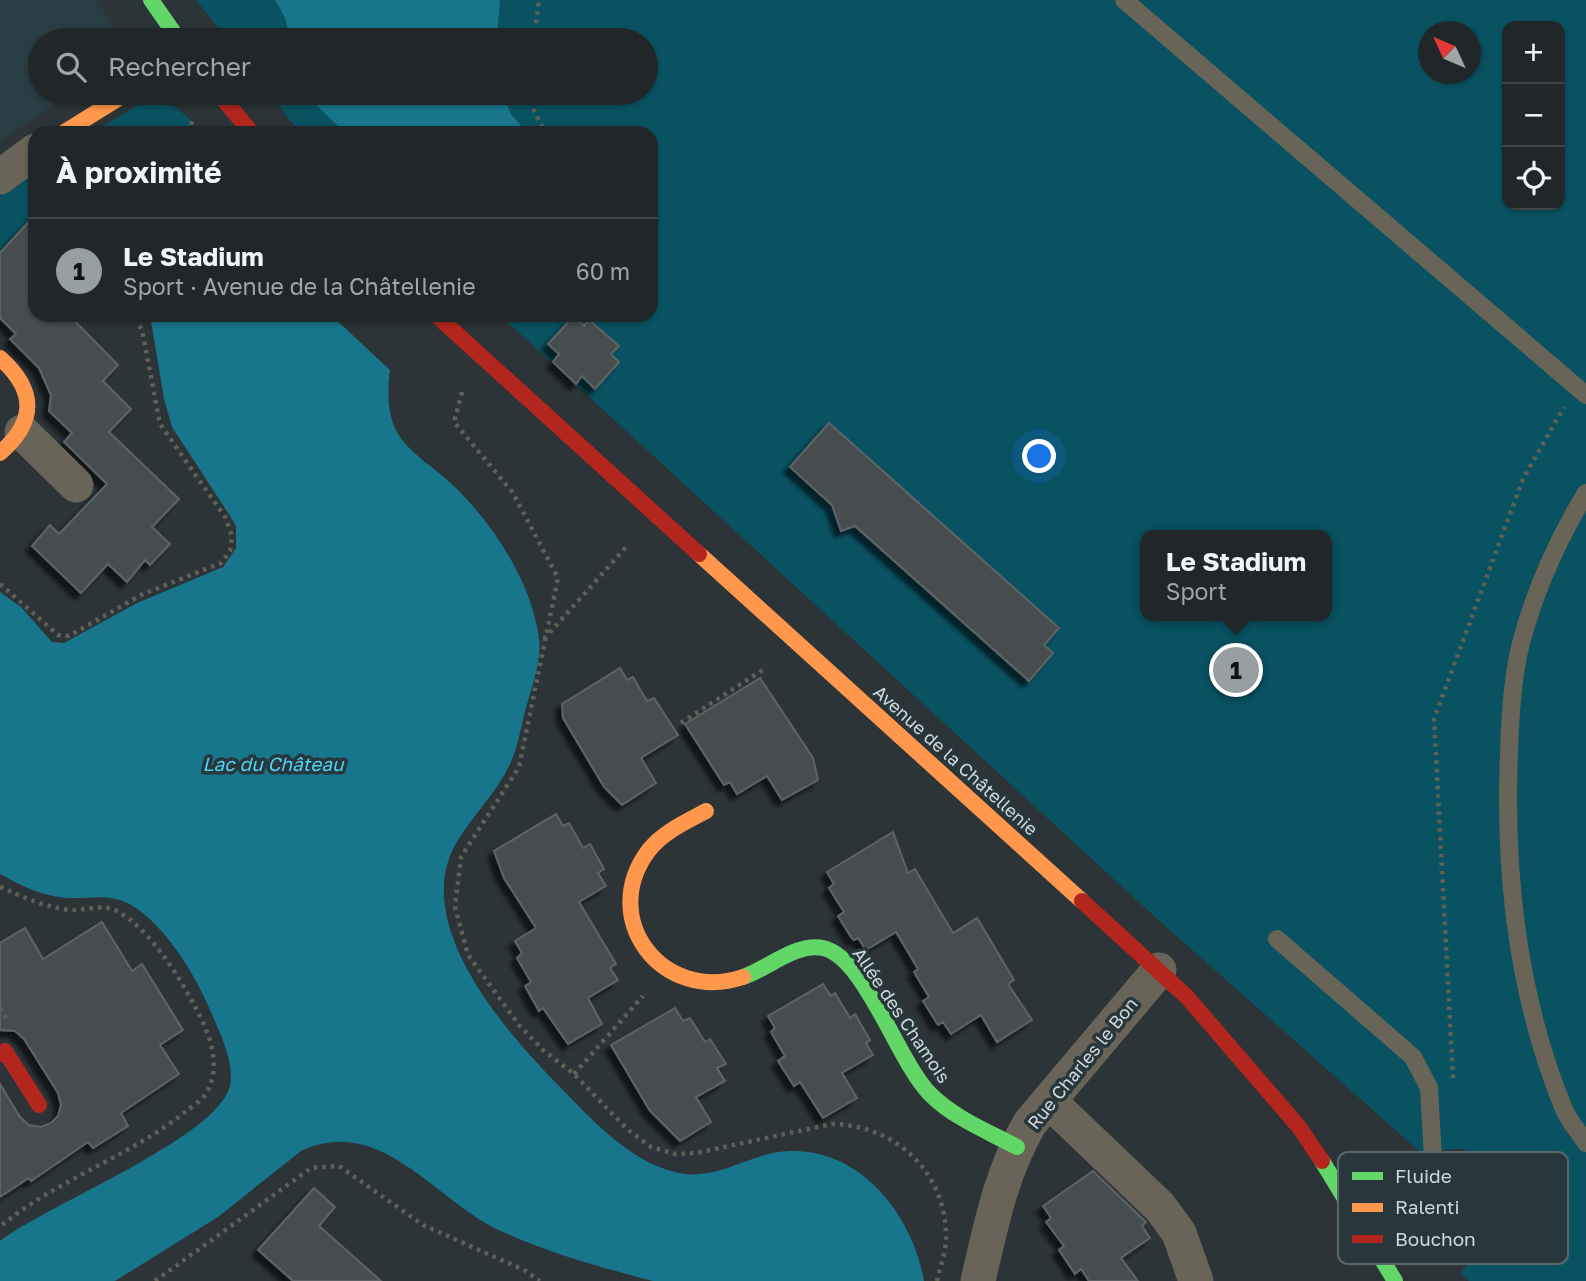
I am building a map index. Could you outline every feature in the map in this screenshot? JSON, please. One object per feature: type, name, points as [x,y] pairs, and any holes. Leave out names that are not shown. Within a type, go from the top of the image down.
[{"type":"street","points":[[151,0],[171,28]]},
{"type":"street","points":[[75,126],[108,105]]},
{"type":"street","points":[[228,105],[246,126]]},
{"type":"street","points":[[0,177],[28,156]]},
{"type":"street","name":"Avenue de la Châtellenie","points":[[444,322],[1159,970],[1205,1016],[1285,1110],[1338,1185]]},
{"type":"street","points":[[0,358],[13,368],[23,382],[28,399],[27,416],[11,443],[76,485]]},
{"type":"street","name":"Allée des Chamois","points":[[706,811],[659,839],[638,866],[631,887],[631,911],[637,933],[649,954],[666,970],[684,979],[719,986],[741,980],[809,947],[830,950],[850,968],[930,1094],[1017,1147]]},
{"type":"street","name":"Rue Charles le Bon","points":[[978,1281],[998,1191],[1017,1147],[1049,1101],[1159,970]]},
{"type":"street","points":[[0,1054],[5,1051],[39,1105]]},
{"type":"street","points":[[1049,1101],[1160,1207],[1179,1233],[1196,1281]]},
{"type":"street","name":"Avenue de la Châtellenie","points":[[1385,1264],[1395,1281]]},
{"type":"lane","points":[[1124,0],[1581,391]]},
{"type":"lane","points":[[1586,493],[1558,538],[1521,644],[1510,716],[1507,804],[1513,907],[1535,1022],[1564,1110],[1586,1143]]},
{"type":"lane","points":[[1277,939],[1413,1057],[1427,1080],[1434,1152]]},
{"type":"path","points":[[536,28],[539,0]]},
{"type":"path","points":[[531,105],[542,126]]},
{"type":"path","points":[[191,126],[192,121]]},
{"type":"path","points":[[0,584],[58,635],[69,636],[141,595],[221,563],[230,551],[232,536],[225,517],[160,424],[142,330],[138,322]]},
{"type":"path","points":[[1453,1080],[1434,719],[1523,479],[1581,391]]},
{"type":"path","points":[[544,640],[627,546]]},
{"type":"path","points":[[681,723],[764,669]]},
{"type":"path","points":[[0,887],[42,906],[74,911],[115,909],[128,919],[161,954],[189,994],[209,1032],[214,1071],[208,1092],[169,1126],[0,1227]]},
{"type":"path","points":[[575,1074],[666,970]]},
{"type":"path","points":[[155,1281],[311,1168],[339,1166],[423,1225],[524,1270],[540,1281]]},
{"type":"shaded area","points":[[0,0],[98,0],[113,28],[28,28],[28,105],[54,105],[0,142]]},
{"type":"shaded area","points":[[196,0],[275,0],[288,28],[218,28]]},
{"type":"shaded area","points":[[500,0],[1586,0],[1586,1281],[1469,1281],[1460,1273],[1468,1264],[1568,1264],[1568,1152],[1465,1152],[1465,1149],[1419,1151],[1154,916],[508,322],[658,322],[658,126],[522,126],[507,105],[658,105],[658,28],[498,28]]},
{"type":"shaded area","points":[[138,105],[173,105],[192,121],[191,126],[103,126]]},
{"type":"shaded area","points":[[278,105],[316,105],[338,126],[295,126]]},
{"type":"shaded area","points":[[28,174],[28,223],[0,253],[0,196]]},
{"type":"water","points":[[275,0],[500,0],[498,28],[288,28]]},
{"type":"water","points":[[316,105],[507,105],[522,126],[338,126]]},
{"type":"water","name":"Lac du Château","points":[[151,322],[339,322],[390,370],[389,403],[398,434],[470,503],[497,537],[528,596],[539,638],[536,673],[510,764],[455,845],[445,876],[445,909],[455,943],[471,976],[492,1008],[538,1064],[599,1127],[629,1150],[661,1168],[691,1174],[715,1172],[773,1153],[802,1151],[828,1157],[852,1168],[874,1185],[892,1205],[917,1254],[924,1281],[653,1281],[519,1239],[477,1218],[407,1166],[382,1152],[357,1143],[330,1142],[301,1151],[218,1217],[115,1281],[0,1281],[0,1241],[128,1169],[196,1127],[219,1106],[230,1086],[228,1057],[204,996],[178,952],[156,925],[131,905],[113,898],[51,896],[0,874],[0,592],[21,607],[52,642],[64,643],[137,603],[223,567],[236,548],[236,526],[172,427],[164,399]]},
{"type":"building","points":[[28,223],[28,322],[76,322],[118,365],[103,381],[131,409],[109,432],[179,499],[152,527],[170,544],[150,565],[145,560],[127,582],[108,564],[81,593],[32,546],[50,525],[59,534],[107,484],[64,442],[72,433],[49,411],[51,395],[39,368],[10,339],[16,334],[0,318],[0,253]]},
{"type":"building","points":[[568,322],[580,322],[584,326],[591,322],[619,346],[611,354],[619,362],[595,389],[582,376],[576,384],[553,362],[559,354],[548,344]]},
{"type":"building","points":[[829,423],[1059,628],[1044,645],[1053,653],[1029,681],[855,526],[841,531],[832,505],[790,467]]},
{"type":"building","points":[[620,668],[627,680],[633,677],[647,701],[654,698],[678,735],[641,758],[656,783],[622,805],[604,787],[563,718],[562,704]]},
{"type":"building","points":[[760,678],[813,758],[818,780],[782,800],[767,776],[737,794],[730,782],[724,785],[685,724]]},
{"type":"building","points":[[556,814],[563,826],[569,823],[583,848],[590,844],[604,869],[598,873],[606,886],[579,902],[616,964],[610,968],[618,980],[588,998],[602,1024],[568,1044],[543,1008],[539,1011],[525,986],[531,982],[517,958],[522,953],[515,941],[536,928],[504,878],[494,851]]},
{"type":"building","points":[[893,832],[908,873],[915,869],[953,933],[977,918],[1014,980],[1008,984],[1032,1020],[997,1042],[981,1015],[951,1034],[943,1022],[938,1025],[923,1001],[929,997],[914,972],[918,969],[896,932],[866,950],[858,938],[854,940],[851,937],[838,916],[844,912],[829,888],[834,884],[827,872]]},
{"type":"building","points":[[102,922],[132,971],[142,964],[183,1030],[160,1045],[179,1074],[121,1113],[128,1126],[93,1148],[88,1142],[31,1181],[29,1178],[0,1197],[0,1084],[20,1117],[29,1125],[41,1127],[51,1123],[58,1116],[61,1105],[58,1093],[24,1039],[15,1031],[0,1030],[0,943],[25,928],[43,959]]},
{"type":"building","points":[[823,984],[831,996],[835,993],[850,1018],[855,1014],[870,1040],[866,1043],[873,1055],[842,1073],[857,1098],[823,1118],[800,1082],[794,1086],[778,1061],[785,1056],[771,1032],[775,1028],[768,1016]]},
{"type":"building","points":[[675,1008],[683,1021],[690,1018],[705,1042],[710,1039],[726,1064],[717,1068],[725,1081],[696,1097],[711,1122],[680,1141],[650,1111],[611,1045]]},
{"type":"building","points":[[1093,1171],[1146,1222],[1142,1226],[1150,1238],[1121,1258],[1138,1281],[1089,1281],[1081,1269],[1075,1274],[1059,1250],[1064,1246],[1046,1222],[1051,1218],[1043,1206]]},
{"type":"building","points":[[314,1188],[335,1207],[319,1226],[381,1281],[293,1281],[258,1250]]},
{"type":"traffic: fast","points":[[151,0],[171,28]]},
{"type":"traffic: fast","points":[[743,977],[803,949],[823,948],[838,956],[853,970],[867,990],[918,1079],[930,1094],[960,1117],[1017,1147]]},
{"type":"traffic: fast","points":[[1322,1161],[1338,1187]]},
{"type":"traffic: fast","points":[[1385,1264],[1395,1281]]},
{"type":"traffic: slow","points":[[74,126],[108,105]]},
{"type":"traffic: slow","points":[[0,358],[20,382],[26,394],[27,406],[21,429],[0,453]]},
{"type":"traffic: slow","points":[[699,554],[1082,901]]},
{"type":"traffic: slow","points":[[706,811],[668,833],[649,850],[635,876],[630,902],[635,927],[646,949],[664,967],[687,978],[714,982],[743,977]]},
{"type":"traffic: jam","points":[[228,105],[246,126]]},
{"type":"traffic: jam","points":[[444,322],[699,554]]},
{"type":"traffic: jam","points":[[1082,901],[1187,997],[1299,1127],[1322,1161]]},
{"type":"traffic: jam","points":[[0,1054],[5,1051],[39,1105]]},
{"type":"place","name":"Le Stadium","points":[[1236,670]]}]
